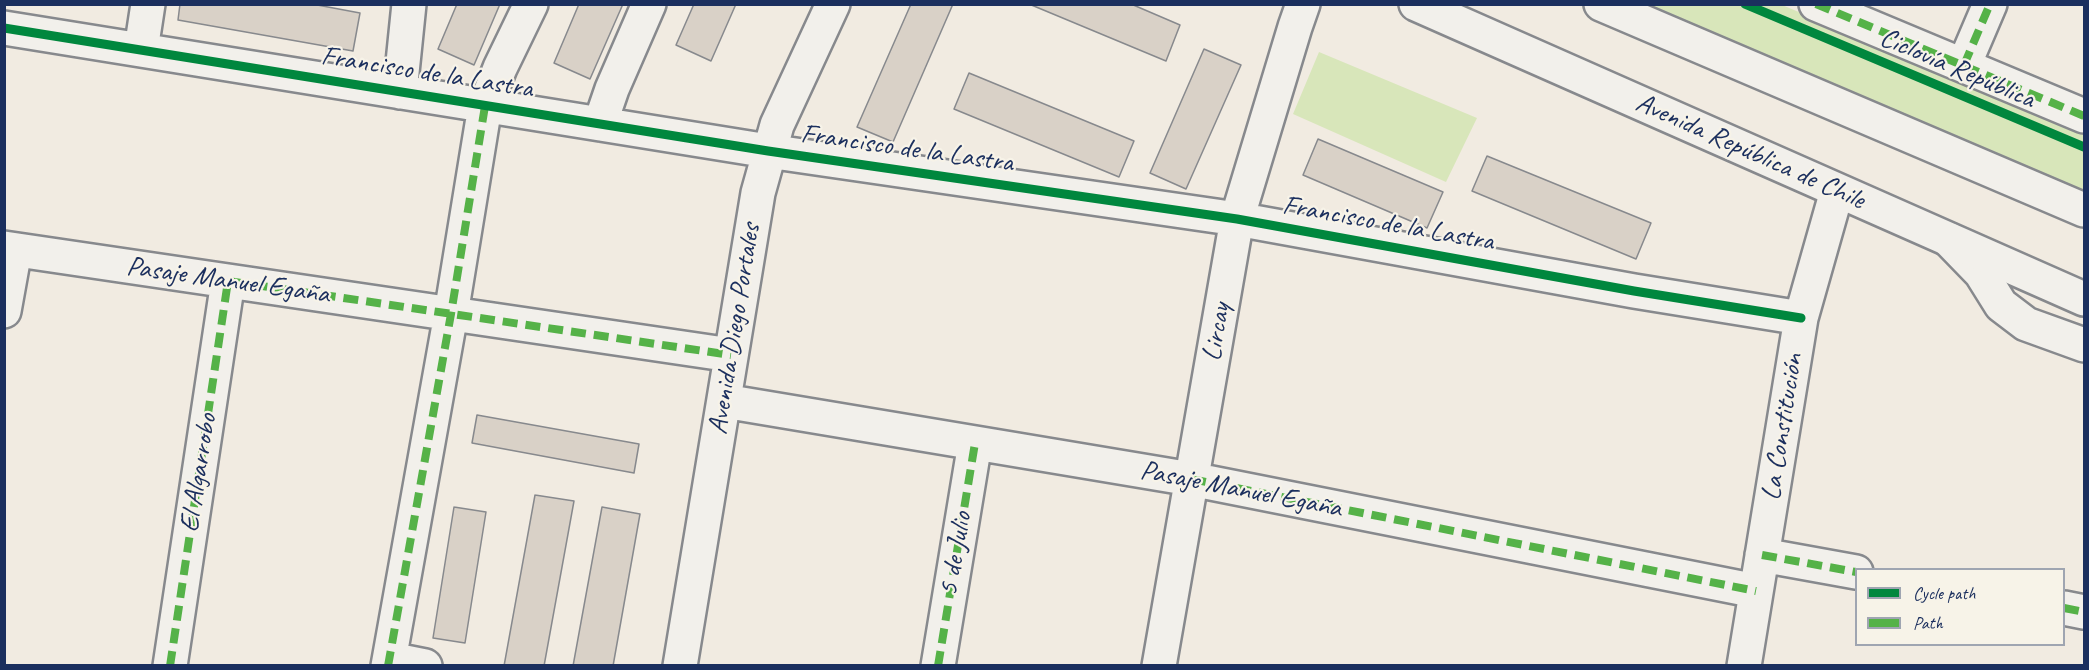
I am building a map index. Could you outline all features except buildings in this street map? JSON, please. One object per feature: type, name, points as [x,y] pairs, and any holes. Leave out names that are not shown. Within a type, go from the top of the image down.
[{"type":"street","points":[[141,50],[148,4]]},
{"type":"street","points":[[400,92],[409,4]]},
{"type":"street","points":[[425,666],[389,662],[451,314],[485,106],[500,68],[531,4]]},
{"type":"street","points":[[600,124],[612,89],[649,4]]},
{"type":"street","name":"Avenida Diego Portales","points":[[680,666],[758,193],[768,151],[787,100],[833,4]]},
{"type":"street","name":"Lircay","points":[[1159,666],[1237,219],[1294,27],[1303,4]]},
{"type":"street","points":[[1600,4],[2085,210]]},
{"type":"street","points":[[1816,4],[2085,116]]},
{"type":"street","points":[[1964,65],[1990,4]]},
{"type":"street","name":"Avenida República de Chile","points":[[1432,8],[1837,191],[2085,299]]},
{"type":"street","name":"Francisco de la Lastra","points":[[4,28],[768,151],[1237,219],[1634,291],[1802,318]]},
{"type":"street","name":"La Constitución","points":[[1744,666],[1802,318],[1837,191]]},
{"type":"street","points":[[1949,240],[1981,273],[2001,304],[2026,324],[2085,345]]},
{"type":"street","points":[[4,311],[10,249]]},
{"type":"street","name":"Pasaje Manuel Egaña","points":[[10,249],[731,355]]},
{"type":"street","name":"El Algarrobo","points":[[170,666],[228,281]]},
{"type":"street","name":"Pasaje Manuel Egaña","points":[[724,401],[1191,478],[1756,591]]},
{"type":"street","name":"5 de Julio","points":[[938,666],[975,443]]},
{"type":"street","points":[[1762,555],[1855,572]]},
{"type":"street","points":[[2065,608],[2085,612]]},
{"type":"green space","points":[[1639,5],[1782,5],[2084,131],[2084,194]]},
{"type":"green space","points":[[1319,52],[1477,118],[1446,182],[1293,114]]},
{"type":"marked path","points":[[1816,4],[2084,116]]},
{"type":"marked path","points":[[1964,65],[1990,4]]},
{"type":"marked path","points":[[388,666],[451,314],[485,106]]},
{"type":"marked path","points":[[170,666],[228,281],[731,355]]},
{"type":"marked path","points":[[938,666],[975,443]]},
{"type":"marked path","points":[[1191,479],[1756,591]]},
{"type":"marked path","points":[[1762,555],[1855,572]]},
{"type":"marked path","points":[[2065,608],[2084,612]]},
{"type":"cycle path","name":"Ciclovía República","points":[[1745,4],[2084,147]]},
{"type":"cycle path","points":[[4,28],[768,151],[1237,219],[1634,291],[1801,318]]}]
